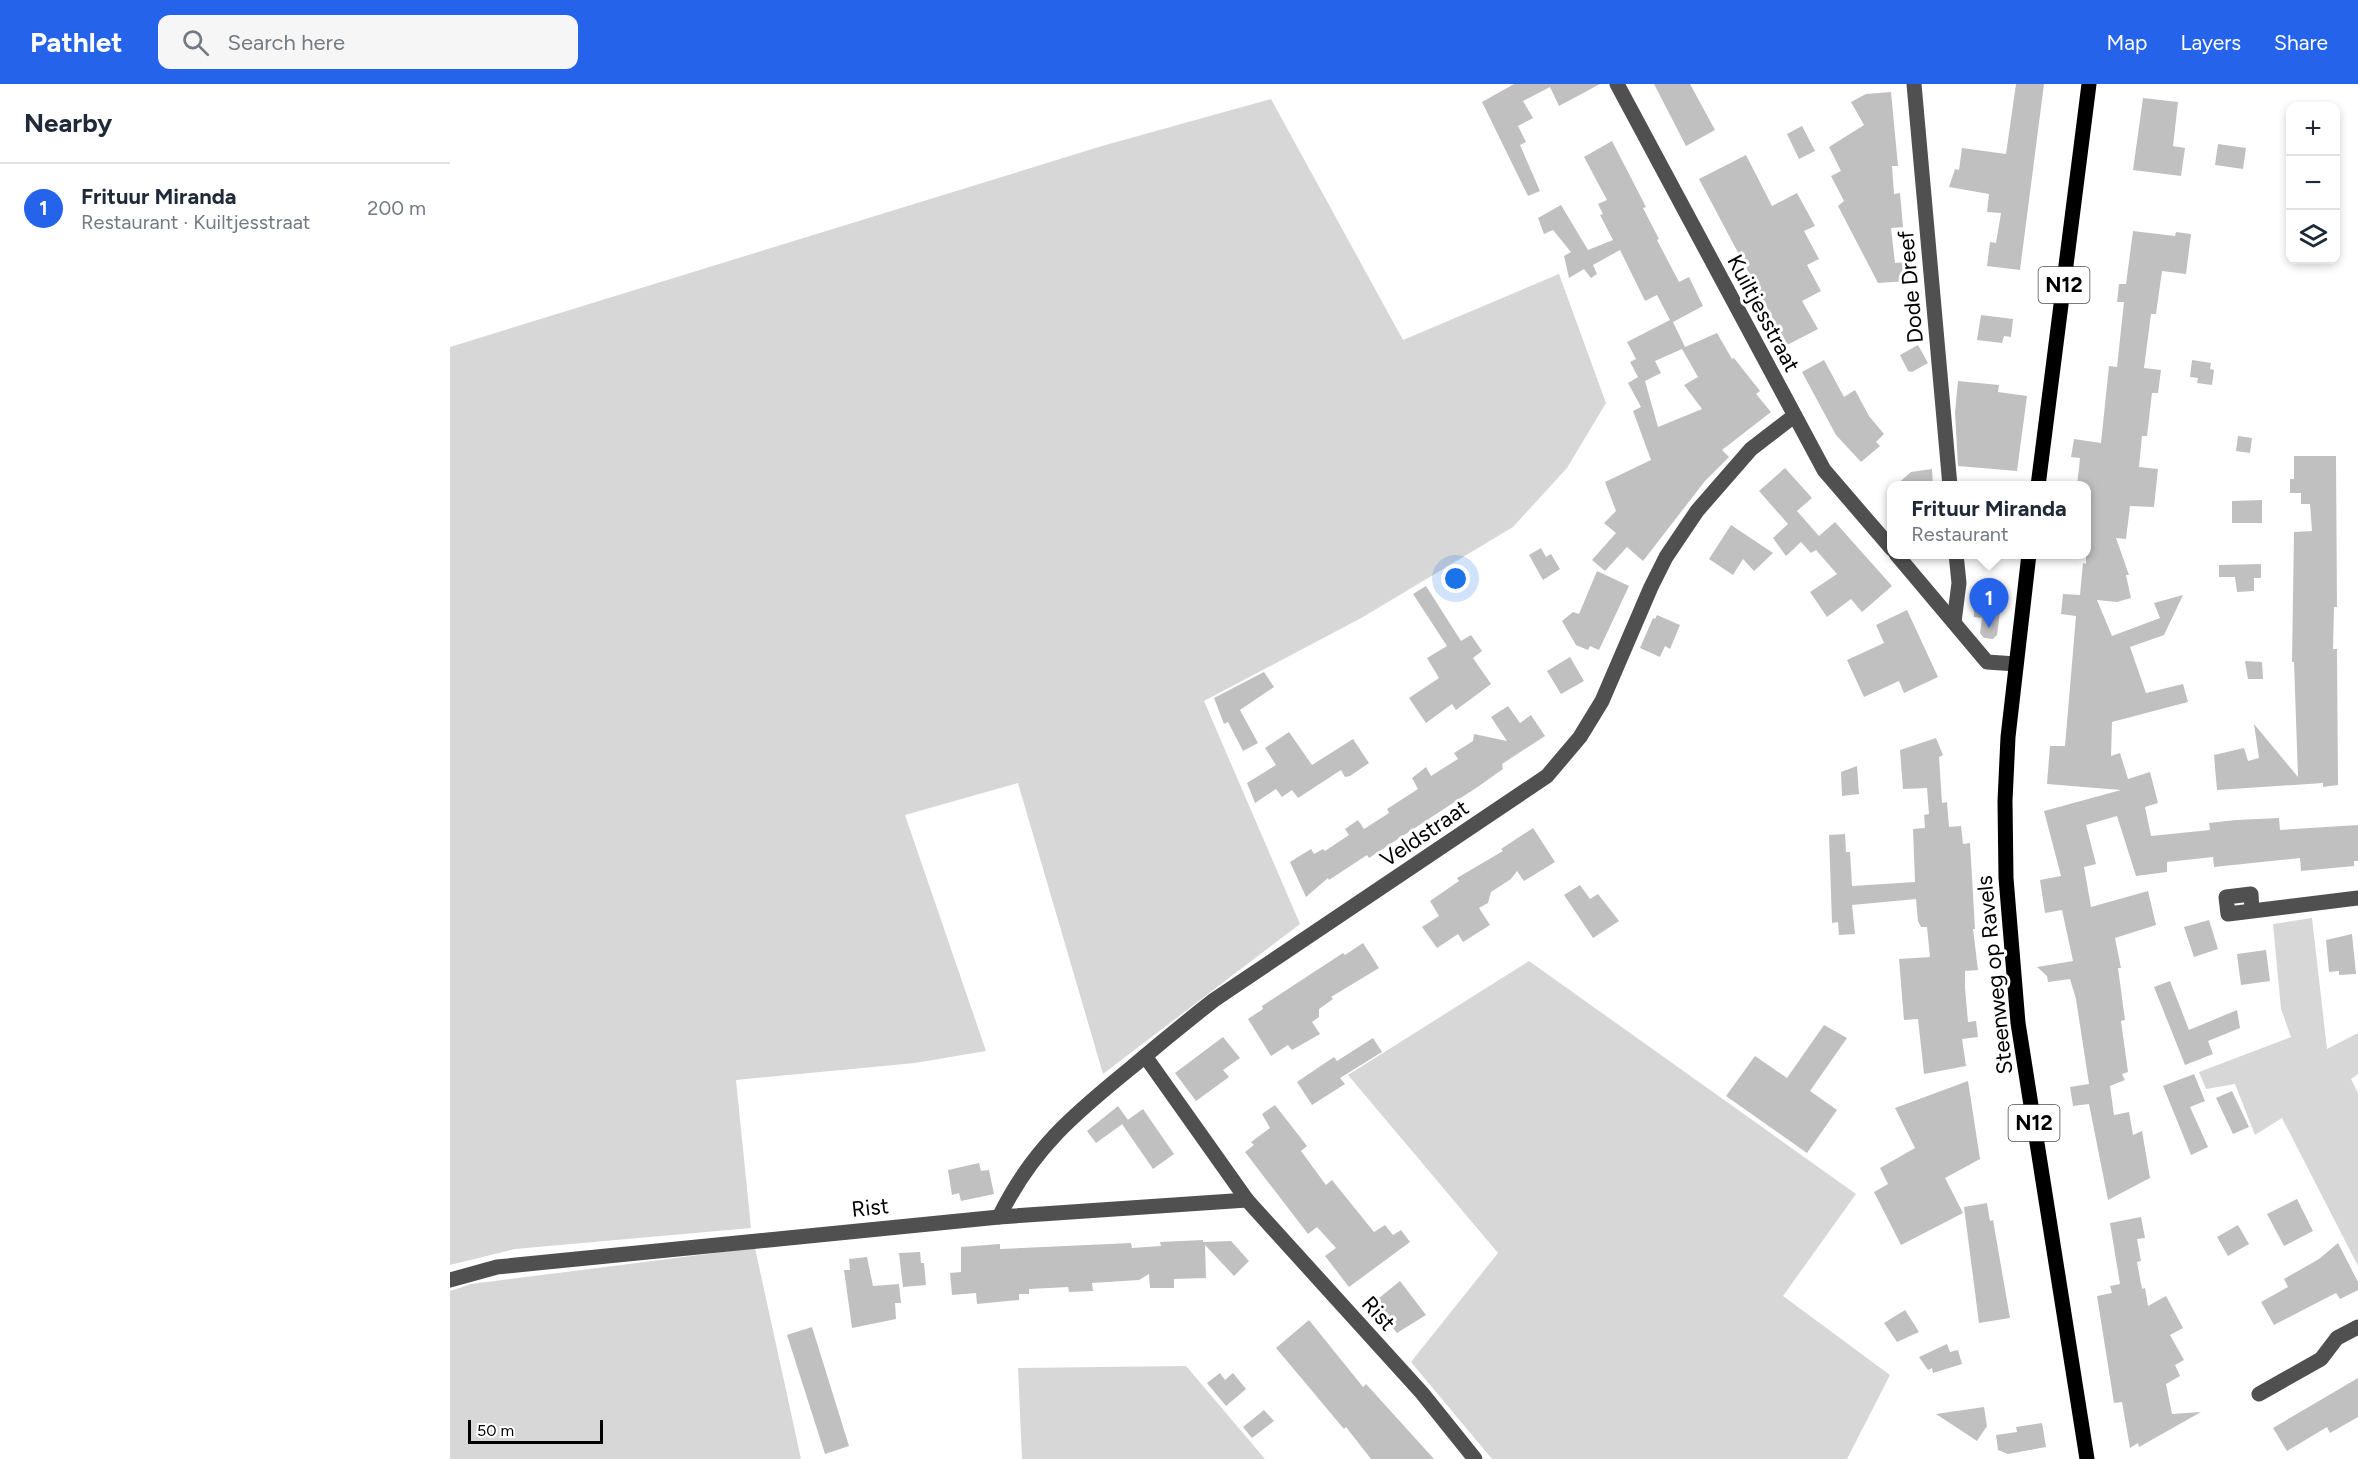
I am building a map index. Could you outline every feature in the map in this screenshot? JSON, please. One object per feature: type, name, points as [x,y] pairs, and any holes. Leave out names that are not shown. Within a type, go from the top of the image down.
[{"type":"main road","name":"N12","points":[[2039,481],[2089,84]]},
{"type":"main road","name":"Steenweg op Ravels","points":[[2029,559],[2008,737],[2005,801],[2006,878],[2018,1023],[2088,1459]]},
{"type":"street","name":"Kuiltjesstraat","points":[[1617,84],[1824,470],[1887,543]]},
{"type":"street","name":"Dode Dreef","points":[[1914,84],[1950,481]]},
{"type":"street","name":"Veldstraat","points":[[999,1217],[1026,1167],[1068,1119],[1214,1000],[1547,776],[1580,737],[1602,700],[1666,557],[1697,512],[1751,449],[1794,417]]},
{"type":"street","points":[[1899,559],[1986,662],[2016,664]]},
{"type":"street","points":[[1954,622],[1959,583],[1956,559]]},
{"type":"street","points":[[2252,911],[2358,898]]},
{"type":"street","name":"Rist","points":[[1145,1056],[1247,1200],[1422,1393],[1475,1459]]},
{"type":"street","name":"Rist","points":[[450,1280],[497,1267],[999,1217],[1247,1200]]},
{"type":"street","points":[[2259,1394],[2320,1359],[2337,1338],[2358,1327]]},
{"type":"shaded area","points":[[1271,99],[1403,340],[1559,274],[1606,403],[1567,468],[1513,527],[1363,617],[1204,701],[1300,924],[1103,1074],[1018,783],[905,815],[986,1051],[915,1063],[736,1080],[751,1228],[515,1249],[450,1265],[450,347],[1102,146]]},
{"type":"shaded area","points":[[2312,918],[2327,1049],[2358,1033],[2358,1074],[2351,1079],[2358,1093],[2358,1266],[2282,1118],[2255,1135],[2235,1084],[2206,1089],[2199,1072],[2291,1037],[2281,1009],[2273,924]]},
{"type":"shaded area","points":[[1529,961],[1856,1194],[1783,1296],[1890,1375],[1847,1459],[1492,1459],[1411,1362],[1498,1253],[1348,1075]]},
{"type":"shaded area","points":[[755,1248],[801,1459],[450,1459],[450,1291],[471,1284]]},
{"type":"shaded area","points":[[1186,1366],[1265,1459],[1022,1459],[1018,1368]]},
{"type":"building","points":[[1514,84],[1600,84],[1559,106],[1550,87],[1523,101],[1533,118],[1518,126],[1526,142],[1520,145],[1540,191],[1528,196],[1482,102]]},
{"type":"building","points":[[1654,84],[1690,84],[1715,130],[1686,146]]},
{"type":"building","points":[[2016,84],[2044,84],[2020,270],[1987,266],[1990,242],[1996,243],[2001,213],[1987,212],[1989,194],[1949,187],[1955,169],[1959,170],[1962,148],[2006,154]]},
{"type":"building","points":[[1891,92],[1898,166],[1892,166],[1894,194],[1900,193],[1903,227],[1891,228],[1895,263],[1906,262],[1908,281],[1878,283],[1838,206],[1844,201],[1831,176],[1841,171],[1829,147],[1864,125],[1851,102],[1866,94]]},
{"type":"building","points":[[2143,98],[2178,102],[2173,146],[2185,148],[2181,176],[2133,170]]},
{"type":"building","points":[[1802,126],[1815,151],[1799,159],[1787,134]]},
{"type":"building","points":[[1612,141],[1646,207],[1643,208],[1659,239],[1657,240],[1679,282],[1689,277],[1703,306],[1673,322],[1685,347],[1717,333],[1732,359],[1734,358],[1760,391],[1756,394],[1771,412],[1722,450],[1729,457],[1705,481],[1643,561],[1627,547],[1605,571],[1592,560],[1616,533],[1604,523],[1616,511],[1605,482],[1651,460],[1633,411],[1641,407],[1628,383],[1638,377],[1630,362],[1636,359],[1627,342],[1670,320],[1657,295],[1645,301],[1620,250],[1593,265],[1597,274],[1591,278],[1584,269],[1569,278],[1564,256],[1571,252],[1553,230],[1544,234],[1538,218],[1561,205],[1588,250],[1613,240],[1600,215],[1603,214],[1598,204],[1607,200],[1584,157]],"holes":[[[1682,349],[1698,377],[1684,385],[1702,409],[1658,427],[1645,381],[1661,373],[1655,361]]]},
{"type":"building","points":[[2218,144],[2246,148],[2243,169],[2215,165]]},
{"type":"building","points":[[1746,155],[1772,206],[1797,193],[1815,226],[1804,231],[1819,259],[1807,265],[1821,291],[1802,301],[1818,329],[1787,345],[1699,179]]},
{"type":"building","points":[[2133,231],[2175,236],[2176,232],[2191,234],[2186,274],[2162,271],[2156,314],[2151,314],[2144,368],[2161,370],[2158,393],[2152,393],[2147,436],[2142,436],[2139,467],[2158,469],[2154,507],[2130,506],[2126,539],[2116,538],[2129,575],[2126,575],[2131,598],[2117,602],[2097,600],[2112,636],[2160,618],[2154,603],[2183,595],[2164,635],[2130,647],[2146,693],[2183,684],[2188,702],[2112,722],[2111,756],[2120,753],[2128,779],[2150,772],[2158,803],[2145,807],[2151,836],[2210,830],[2209,823],[2236,820],[2279,818],[2280,830],[2358,825],[2358,861],[2354,861],[2354,866],[2301,871],[2300,858],[2214,867],[2213,857],[2167,862],[2167,872],[2136,876],[2117,816],[2086,825],[2096,864],[2084,867],[2091,907],[2148,891],[2156,925],[2115,938],[2121,968],[2118,968],[2125,1020],[2121,1021],[2128,1072],[2122,1074],[2125,1080],[2110,1086],[2114,1115],[2129,1112],[2133,1135],[2142,1131],[2150,1178],[2108,1200],[2089,1104],[2073,1106],[2070,1087],[2089,1084],[2076,999],[2070,979],[2048,982],[2047,976],[2037,967],[2073,961],[2062,910],[2045,913],[2040,880],[2061,876],[2044,811],[2121,790],[2047,784],[2050,746],[2065,746],[2076,616],[2061,614],[2063,594],[2080,595],[2083,563],[2086,564],[2086,559],[2091,559],[2091,481],[2078,481],[2080,458],[2071,457],[2074,439],[2101,443],[2109,366],[2117,367],[2124,302],[2117,302],[2119,284],[2126,284]]},
{"type":"building","points":[[1981,315],[2013,319],[2011,337],[2004,336],[2002,343],[1977,340]]},
{"type":"building","points":[[1918,345],[1928,363],[1912,372],[1908,371],[1900,355]]},
{"type":"building","points":[[1824,360],[1844,397],[1855,390],[1869,416],[1884,434],[1876,442],[1880,446],[1861,462],[1836,435],[1802,372]]},
{"type":"building","points":[[2192,360],[2211,363],[2210,369],[2214,370],[2212,385],[2197,383],[2198,378],[2190,377]]},
{"type":"building","points":[[1958,381],[1999,385],[1998,392],[2027,396],[2017,471],[1958,466],[1955,413]]},
{"type":"building","points":[[2238,436],[2252,438],[2250,453],[2236,451]]},
{"type":"building","points":[[2294,456],[2336,456],[2337,607],[2334,607],[2333,649],[2337,649],[2338,785],[2323,787],[2323,783],[2217,790],[2214,755],[2244,748],[2248,761],[2259,758],[2254,724],[2298,777],[2294,662],[2292,662],[2294,532],[2312,531],[2310,504],[2301,504],[2301,493],[2290,493],[2290,479],[2294,479]]},
{"type":"building","points":[[1785,468],[1812,498],[1797,511],[1819,536],[1835,522],[1892,586],[1862,612],[1851,599],[1827,617],[1810,592],[1837,574],[1816,550],[1811,553],[1801,542],[1786,556],[1773,538],[1788,524],[1759,491]]},
{"type":"building","points":[[1932,469],[1933,481],[1901,481],[1911,472]]},
{"type":"building","points":[[2262,500],[2262,523],[2232,523],[2232,501]]},
{"type":"building","points":[[1731,525],[1773,553],[1754,571],[1743,559],[1733,575],[1709,559]]},
{"type":"building","points":[[1541,548],[1546,557],[1551,554],[1560,569],[1543,580],[1529,555]]},
{"type":"building","points":[[2261,564],[2261,578],[2254,578],[2254,591],[2237,592],[2235,577],[2219,577],[2219,565]]},
{"type":"building","points":[[1597,571],[1629,586],[1599,650],[1590,646],[1588,650],[1576,645],[1562,621],[1573,612],[1579,614]]},
{"type":"building","points":[[1426,586],[1461,641],[1471,635],[1482,651],[1473,658],[1491,684],[1456,710],[1452,704],[1426,723],[1409,698],[1439,678],[1427,658],[1447,646],[1413,594]]},
{"type":"building","points":[[1973,592],[2002,595],[1997,635],[1993,639],[1984,638],[1980,633],[1982,618],[1974,617]]},
{"type":"building","points":[[1907,610],[1938,677],[1904,693],[1899,681],[1864,697],[1847,660],[1884,643],[1876,625]]},
{"type":"building","points":[[1657,615],[1680,625],[1670,649],[1665,646],[1660,657],[1640,648],[1653,618],[1655,619]]},
{"type":"building","points":[[1570,657],[1584,681],[1561,694],[1547,671]]},
{"type":"building","points":[[2245,661],[2262,662],[2263,679],[2248,679]]},
{"type":"building","points":[[1264,672],[1274,687],[1240,710],[1258,743],[1243,751],[1228,722],[1224,724],[1214,698]]},
{"type":"building","points":[[1508,706],[1520,723],[1531,715],[1545,736],[1502,764],[1503,769],[1479,786],[1369,858],[1367,855],[1329,880],[1328,878],[1306,897],[1290,862],[1311,849],[1314,854],[1323,849],[1325,851],[1349,835],[1345,829],[1358,820],[1364,829],[1389,813],[1387,809],[1418,789],[1412,778],[1426,767],[1431,776],[1458,759],[1454,753],[1473,741],[1474,734],[1507,741],[1491,717]]},
{"type":"building","points":[[1289,732],[1312,765],[1353,739],[1369,763],[1350,776],[1345,777],[1341,770],[1298,798],[1292,790],[1282,797],[1276,789],[1255,803],[1247,783],[1276,765],[1265,748]]},
{"type":"building","points":[[1936,738],[1943,755],[1939,757],[1942,803],[1947,802],[1949,827],[1961,826],[1963,844],[1970,843],[1975,929],[1973,929],[1978,970],[1965,971],[1965,988],[1968,1022],[1976,1021],[1978,1037],[1962,1039],[1966,1066],[1924,1074],[1918,1019],[1904,1020],[1899,959],[1930,957],[1927,927],[1921,927],[1918,921],[1916,899],[1852,905],[1855,934],[1839,935],[1838,922],[1832,923],[1829,835],[1845,834],[1846,852],[1850,852],[1852,886],[1915,882],[1913,829],[1925,828],[1924,815],[1929,814],[1927,788],[1903,789],[1900,750]]},
{"type":"building","points":[[1857,766],[1859,794],[1842,796],[1841,772]]},
{"type":"building","points":[[1533,828],[1555,862],[1524,881],[1517,871],[1511,879],[1491,892],[1488,903],[1479,908],[1490,925],[1463,942],[1458,934],[1437,948],[1422,927],[1439,916],[1430,901],[1459,881],[1457,878],[1503,851],[1501,849]]},
{"type":"building","points":[[1580,885],[1590,899],[1598,894],[1619,921],[1593,938],[1564,895]]},
{"type":"building","points":[[2209,920],[2218,949],[2194,957],[2184,927]]},
{"type":"building","points":[[2352,934],[2356,974],[2339,975],[2339,971],[2329,972],[2326,940]]},
{"type":"building","points":[[1363,943],[1379,968],[1331,997],[1333,999],[1319,1009],[1319,1017],[1312,1022],[1320,1034],[1292,1050],[1288,1045],[1271,1056],[1248,1019],[1263,1009],[1262,1006],[1343,953],[1345,955]]},
{"type":"building","points":[[2266,950],[2270,981],[2241,985],[2237,954]]},
{"type":"building","points":[[2170,981],[2189,1030],[2237,1010],[2240,1028],[2208,1041],[2213,1054],[2185,1065],[2154,987]]},
{"type":"building","points":[[1824,1025],[1847,1038],[1810,1091],[1837,1110],[1807,1153],[1726,1096],[1755,1056],[1787,1078]]},
{"type":"building","points":[[1223,1037],[1240,1058],[1223,1070],[1229,1077],[1196,1101],[1175,1073]]},
{"type":"building","points":[[1373,1038],[1382,1052],[1340,1078],[1345,1084],[1312,1105],[1297,1082],[1334,1057],[1337,1061]]},
{"type":"building","points":[[2194,1074],[2205,1101],[2190,1107],[2208,1147],[2191,1155],[2163,1086]]},
{"type":"building","points":[[1968,1081],[1980,1159],[1945,1178],[1963,1213],[1901,1245],[1874,1192],[1888,1184],[1880,1168],[1915,1148],[1895,1108]]},
{"type":"building","points":[[2232,1091],[2249,1127],[2233,1134],[2216,1098]]},
{"type":"building","points":[[1275,1105],[1307,1146],[1301,1151],[1326,1185],[1332,1180],[1374,1232],[1385,1225],[1393,1235],[1401,1230],[1410,1242],[1349,1287],[1325,1256],[1336,1248],[1317,1227],[1308,1234],[1245,1152],[1254,1145],[1251,1142],[1270,1128],[1262,1114]]},
{"type":"building","points":[[1118,1106],[1128,1120],[1096,1143],[1087,1131]]},
{"type":"building","points":[[1143,1109],[1174,1154],[1153,1169],[1122,1124]]},
{"type":"building","points":[[979,1163],[981,1171],[989,1170],[994,1194],[961,1201],[959,1193],[952,1195],[948,1170]]},
{"type":"building","points":[[2297,1199],[2313,1231],[2284,1246],[2267,1214]]},
{"type":"building","points":[[1987,1203],[1990,1221],[1993,1220],[2010,1318],[1979,1323],[1964,1207]]},
{"type":"building","points":[[2141,1217],[2145,1238],[2137,1239],[2141,1261],[2137,1262],[2148,1306],[2166,1296],[2183,1328],[2170,1335],[2184,1360],[2175,1365],[2180,1376],[2166,1384],[2172,1414],[2201,1412],[2139,1447],[2138,1443],[2130,1448],[2122,1402],[2114,1403],[2097,1296],[2112,1293],[2110,1286],[2120,1284],[2110,1223]]},
{"type":"building","points":[[2238,1225],[2249,1244],[2228,1256],[2217,1237]]},
{"type":"building","points":[[1203,1240],[1203,1242],[1231,1241],[1249,1261],[1234,1276],[1205,1245],[1206,1278],[1174,1279],[1174,1288],[1150,1288],[1149,1274],[1139,1280],[1092,1283],[1093,1291],[1069,1292],[1068,1287],[1029,1289],[1029,1294],[1019,1294],[1019,1300],[977,1304],[976,1293],[952,1295],[950,1273],[961,1272],[961,1247],[1000,1244],[1000,1249],[1131,1243],[1132,1248],[1161,1246],[1160,1242]]},
{"type":"building","points":[[2338,1243],[2358,1282],[2358,1290],[2340,1299],[2336,1293],[2274,1325],[2261,1302],[2288,1287],[2284,1279],[2319,1259]]},
{"type":"building","points":[[920,1252],[921,1263],[924,1263],[926,1285],[903,1287],[899,1253]]},
{"type":"building","points":[[867,1257],[873,1286],[899,1284],[901,1303],[895,1303],[896,1319],[852,1328],[844,1270],[850,1270],[849,1259]]},
{"type":"building","points":[[1400,1281],[1426,1315],[1397,1333],[1373,1303]]},
{"type":"building","points":[[1905,1310],[1919,1332],[1897,1342],[1884,1323]]},
{"type":"building","points":[[1309,1320],[1363,1387],[1366,1384],[1434,1459],[1371,1459],[1346,1427],[1344,1429],[1276,1348]]},
{"type":"building","points":[[812,1327],[849,1446],[825,1454],[787,1335]]},
{"type":"building","points":[[1947,1344],[1950,1352],[1958,1350],[1962,1364],[1933,1373],[1932,1368],[1928,1370],[1919,1357]]},
{"type":"building","points":[[1220,1373],[1225,1380],[1233,1373],[1246,1389],[1226,1406],[1207,1383]]},
{"type":"building","points":[[2358,1378],[2358,1417],[2330,1433],[2327,1427],[2287,1451],[2273,1428]]},
{"type":"building","points":[[1984,1407],[1987,1426],[1977,1441],[1936,1414]]},
{"type":"building","points":[[1264,1410],[1274,1421],[1252,1438],[1243,1427]]},
{"type":"building","points":[[2042,1423],[2046,1447],[2008,1454],[1998,1450],[1996,1435],[2017,1432],[2016,1427]]},
{"type":"place","name":"Frituur Miranda","points":[[1989,628]]}]
